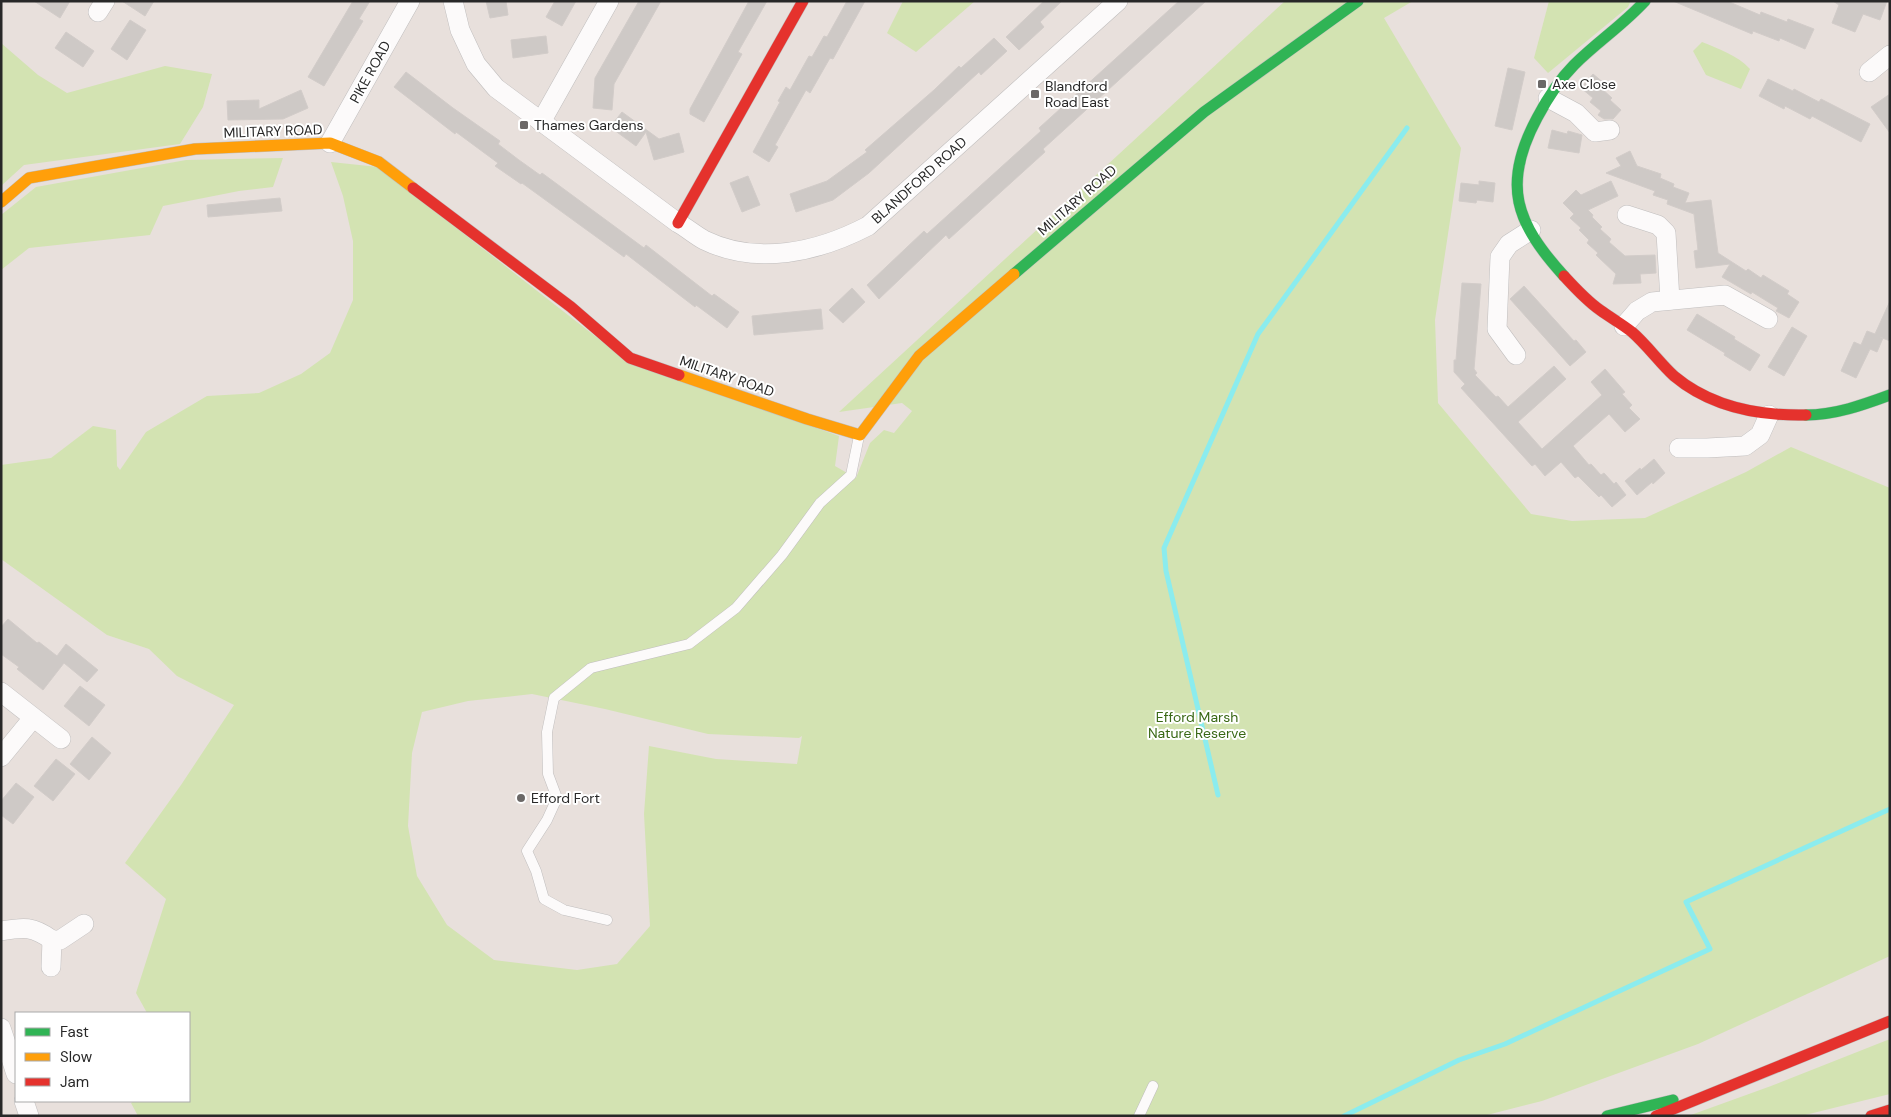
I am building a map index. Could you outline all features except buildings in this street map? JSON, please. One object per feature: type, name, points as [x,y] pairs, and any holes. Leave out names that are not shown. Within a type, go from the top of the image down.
[{"type":"main road","points":[[678,223],[803,1]]},
{"type":"main road","name":"MILITARY ROAD","points":[[1,202],[29,178],[195,148],[330,143],[379,162],[477,237],[572,306],[630,358],[806,419],[860,435],[919,356],[1204,112],[1358,1]]},
{"type":"main road","points":[[1645,1],[1634,14],[1573,66],[1548,98],[1529,133],[1520,162],[1516,188],[1522,215],[1547,258],[1598,309],[1624,326],[1682,382],[1706,396],[1732,407],[1769,415],[1838,413],[1890,395]]},
{"type":"main road","points":[[1656,1116],[1890,1021]]},
{"type":"main road","points":[[1607,1116],[1726,1087]]},
{"type":"main road","points":[[1871,1116],[1890,1110]]},
{"type":"street","name":"PIKE ROAD","points":[[330,143],[410,1]]},
{"type":"street","name":"BLANDFORD ROAD","points":[[453,1],[460,30],[476,64],[496,88],[678,223],[705,240],[730,248],[760,254],[788,253],[818,247],[853,234],[868,226],[1118,1]]},
{"type":"street","points":[[541,122],[609,1]]},
{"type":"street","points":[[1869,72],[1890,56]]},
{"type":"street","points":[[1548,98],[1576,113],[1595,132],[1610,130]]},
{"type":"street","points":[[1627,215],[1658,224],[1666,233],[1670,300]]},
{"type":"street","points":[[1516,354],[1497,330],[1500,257],[1509,244],[1531,230]]},
{"type":"street","points":[[1624,326],[1637,311],[1648,304],[1725,295],[1768,319]]},
{"type":"street","points":[[1679,448],[1745,446],[1760,435],[1769,415]]},
{"type":"street","points":[[1,692],[61,740]]},
{"type":"street","points":[[1,757],[33,718]]},
{"type":"street","points":[[1,930],[36,929],[52,940],[60,940],[84,924]]},
{"type":"street","points":[[50,967],[52,940]]},
{"type":"street","points":[[1,1028],[15,1068]]},
{"type":"street","points":[[24,1102],[29,1116]]},
{"type":"lane","points":[[607,920],[564,910],[544,899],[536,871],[527,851],[547,820],[557,798],[548,774],[547,757],[547,732],[554,698],[591,668],[689,644],[736,608],[782,554],[820,503],[851,475],[860,435]]},
{"type":"lane","points":[[1139,1116],[1153,1086]]},
{"type":"green space","points":[[903,1],[975,1],[916,52],[887,33]]},
{"type":"green space","name":"Efford Marsh Nature Reserve","points":[[1285,1],[1413,1],[1384,18],[1461,148],[1435,320],[1438,403],[1531,514],[1572,521],[1645,518],[1746,472],[1791,447],[1890,488],[1890,956],[1698,1044],[1542,1101],[1483,1116],[138,1116],[131,1103],[132,1102],[190,1102],[190,1012],[146,1012],[136,993],[166,899],[125,863],[181,785],[234,705],[177,676],[149,649],[107,635],[1,559],[1,465],[51,458],[93,426],[116,430],[117,466],[120,470],[146,432],[207,396],[259,393],[301,374],[330,353],[353,300],[353,241],[343,196],[331,162],[378,167],[627,361],[839,436],[835,466],[856,478],[870,443],[884,430],[894,433],[912,411],[902,403],[839,412]],"holes":[[[532,694],[605,709],[708,734],[799,738],[802,736],[797,764],[716,759],[649,746],[644,814],[650,926],[617,964],[577,970],[494,960],[447,925],[417,876],[408,826],[412,753],[422,712],[468,701]]]},
{"type":"green space","points":[[1549,1],[1631,1],[1628,7],[1548,73],[1534,58]]},
{"type":"green space","points":[[1702,42],[1734,56],[1750,69],[1741,89],[1706,75],[1693,51]]},
{"type":"green space","points":[[1,43],[38,75],[67,93],[165,66],[212,74],[203,107],[180,144],[24,165],[1,186]]},
{"type":"green space","points":[[283,158],[273,187],[239,191],[163,206],[150,235],[29,248],[1,270],[1,215],[36,187],[186,160]]},
{"type":"green space","points":[[1890,1039],[1890,1094],[1801,1116],[1688,1116],[1771,1086]]},
{"type":"waterway","points":[[1218,795],[1166,571],[1164,548],[1258,334],[1407,128]]},
{"type":"waterway","points":[[1344,1116],[1459,1060],[1505,1044],[1710,949],[1686,902],[1890,809]]},
{"type":"traffic: fast","points":[[1014,274],[1204,112],[1358,1]]},
{"type":"traffic: fast","points":[[1564,276],[1534,238],[1525,220],[1519,202],[1517,183],[1519,164],[1537,118],[1563,77],[1645,1]]},
{"type":"traffic: fast","points":[[1806,415],[1838,411],[1890,395]]},
{"type":"traffic: fast","points":[[1607,1116],[1673,1100]]},
{"type":"traffic: slow","points":[[1,202],[29,178],[195,149],[330,143],[379,162],[413,188]]},
{"type":"traffic: slow","points":[[679,375],[860,435],[919,356],[1014,274]]},
{"type":"traffic: jam","points":[[678,223],[803,1]]},
{"type":"traffic: jam","points":[[413,188],[571,307],[630,358],[679,375]]},
{"type":"traffic: jam","points":[[1564,276],[1590,303],[1632,332],[1674,376],[1688,387],[1737,408],[1771,414],[1806,415]]},
{"type":"traffic: jam","points":[[1656,1116],[1890,1021]]},
{"type":"traffic: jam","points":[[1871,1116],[1890,1110]]},
{"type":"place","name":"Axe Close","points":[[1542,84]]},
{"type":"place","name":"Blandford Road East","points":[[1035,94]]},
{"type":"place","name":"Thames Gardens","points":[[524,125]]},
{"type":"place","name":"Efford Fort","points":[[521,798]]}]
